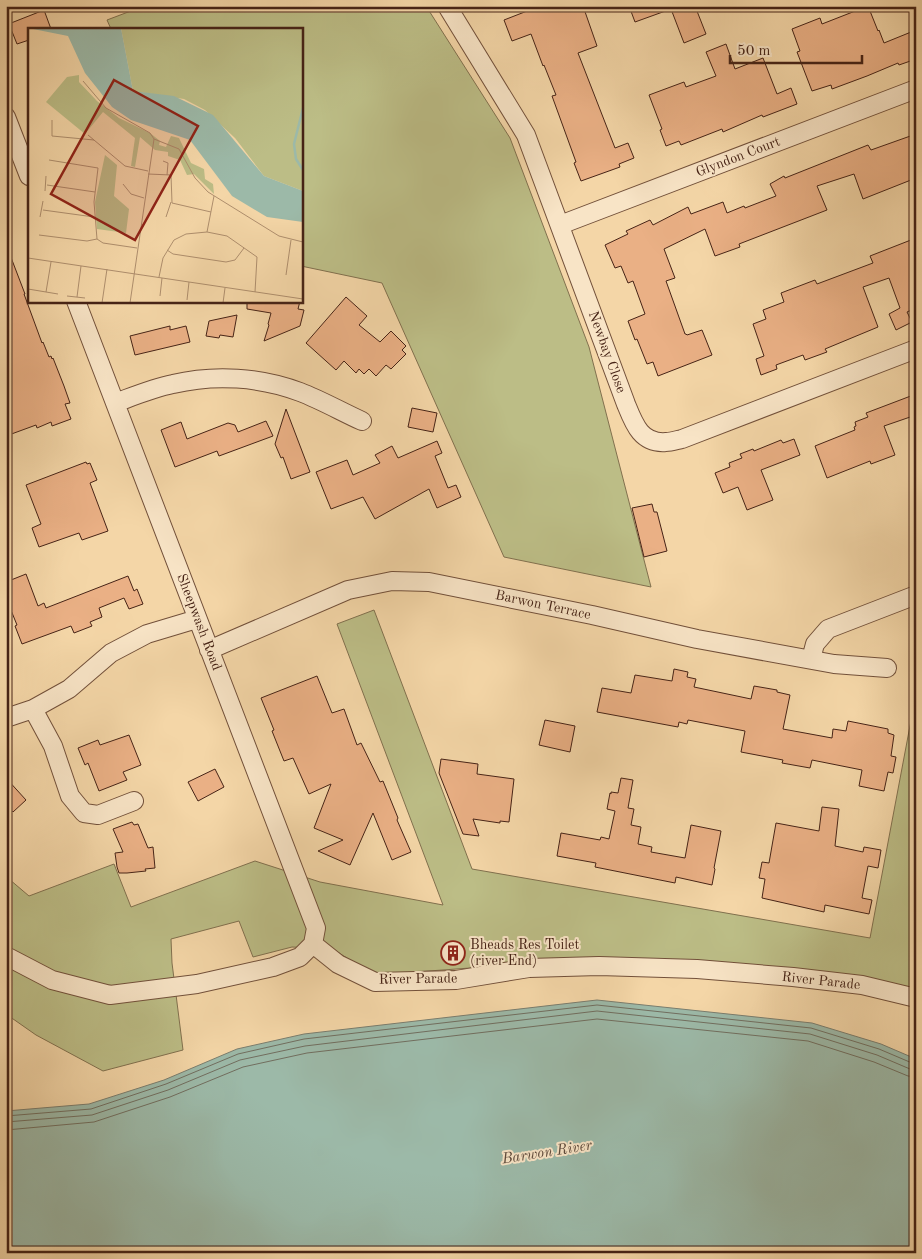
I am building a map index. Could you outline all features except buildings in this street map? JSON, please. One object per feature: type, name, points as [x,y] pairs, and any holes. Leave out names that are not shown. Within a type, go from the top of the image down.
[{"type":"street","name":"Newbay Close","points":[[451,7],[526,135],[633,422],[641,433],[650,440],[666,443],[682,439],[916,349]]},
{"type":"street","name":"Glyndon Court","points":[[560,225],[916,89]]},
{"type":"street","points":[[6,116],[28,173]]},
{"type":"street","name":"Sheepwash Road","points":[[76,302],[316,928],[313,944]]},
{"type":"street","points":[[115,403],[174,383],[208,378],[246,380],[274,384],[301,392],[362,422]]},
{"type":"street","name":"Barwon Terrace","points":[[209,650],[348,590],[392,581],[402,581],[429,582],[592,615],[698,640],[834,664],[887,668]]},
{"type":"street","points":[[810,660],[815,644],[828,628],[916,595]]},
{"type":"street","points":[[6,718],[33,709],[69,689],[111,653],[147,634],[197,619]]},
{"type":"street","points":[[33,709],[53,746],[70,796],[84,813],[98,815],[134,801]]},
{"type":"street","points":[[6,956],[52,980],[110,995],[198,984],[273,967],[300,957],[313,944]]},
{"type":"street","name":"River Parade","points":[[313,944],[338,964],[375,982],[456,980],[529,968],[626,966],[697,969],[793,977],[862,985],[916,998]]},
{"type":"green space","points":[[144,6],[426,6],[510,138],[589,347],[651,587],[504,557],[382,283],[302,266],[302,28],[111,28],[107,20]]},
{"type":"green space","points":[[374,610],[472,869],[870,938],[916,694],[916,990],[866,980],[709,961],[512,965],[373,975],[333,949],[292,947],[253,957],[239,921],[171,939],[172,963],[183,1050],[103,1071],[36,1035],[6,1014],[6,883],[9,879],[29,896],[114,864],[131,907],[255,861],[320,882],[443,905],[337,624]]},
{"type":"water","name":"Barwon River","points":[[597,1000],[812,1023],[881,1044],[916,1059],[916,1253],[6,1253],[6,1111],[89,1104],[164,1080],[237,1049],[304,1034]]},
{"type":"place","name":"Bheads Res Toilet (river End)","points":[[453,953]]}]
